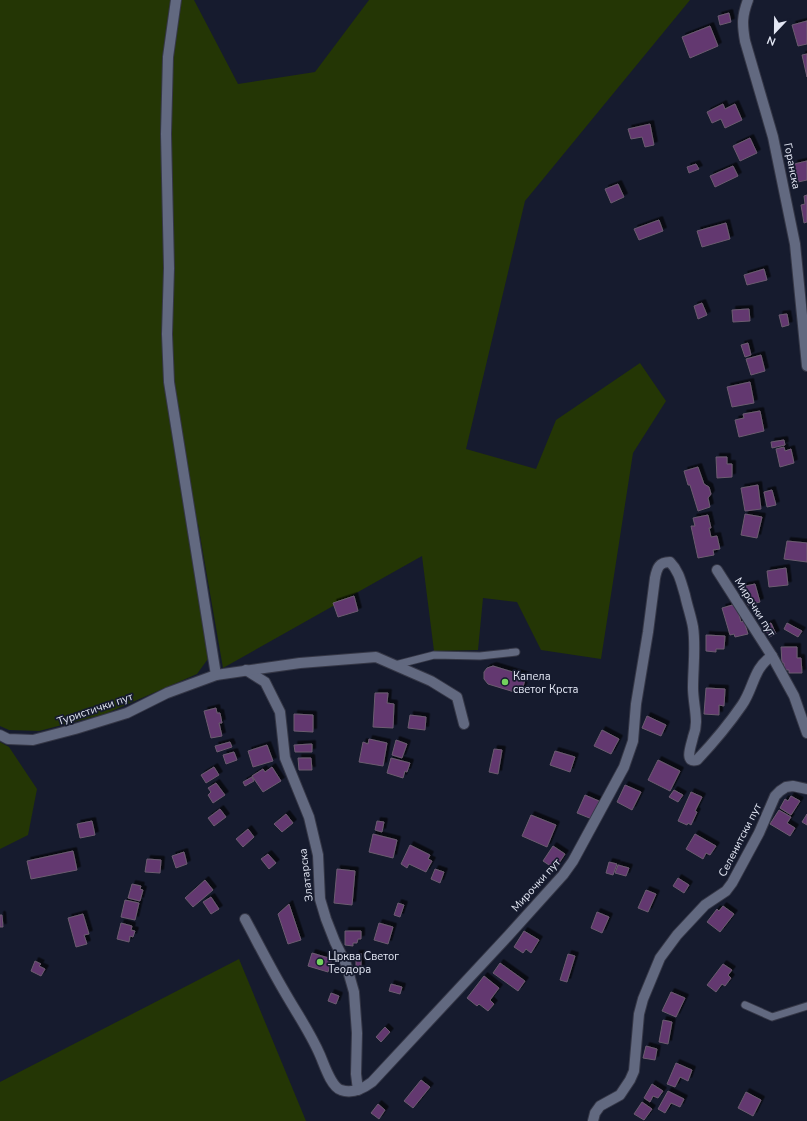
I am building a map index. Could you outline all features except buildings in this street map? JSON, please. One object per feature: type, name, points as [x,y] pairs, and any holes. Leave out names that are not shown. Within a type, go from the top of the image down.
[{"type":"street","points":[[176,0],[168,57],[166,134],[169,268],[167,334],[169,382],[216,675]]},
{"type":"street","name":"Горанска","points":[[748,0],[742,19],[742,28],[774,137],[795,244],[807,366]]},
{"type":"street","name":"Мирочки пут","points":[[358,1090],[366,1087],[372,1082],[508,936],[563,875],[573,861],[624,767],[633,741],[636,704],[655,578],[657,570],[660,566],[664,562],[670,562],[675,567],[680,577],[693,628],[693,690],[696,721],[690,748],[690,758],[692,760],[695,761],[702,755],[743,704],[760,665],[772,656]]},
{"type":"street","name":"Мирочки пут","points":[[717,570],[772,656],[794,696],[807,733]]},
{"type":"street","name":"Туристички пут","points":[[0,735],[8,738],[33,740],[75,729],[127,713],[167,693],[216,675],[300,663],[376,657],[431,680],[457,697],[464,724]]},
{"type":"street","name":"Златарска","points":[[246,670],[265,682],[280,712],[285,758],[309,817],[318,855],[320,899],[335,942],[346,964],[354,992],[357,1033],[356,1074],[358,1090]]},
{"type":"street","name":"Селенитски пут","points":[[593,1121],[595,1113],[600,1106],[620,1095],[634,1071],[639,1014],[642,999],[660,958],[677,934],[705,905],[726,891],[732,883],[759,833],[775,796],[786,787],[794,786],[807,789]]},
{"type":"street","points":[[245,918],[270,967],[317,1049],[334,1085],[341,1090],[358,1090]]},
{"type":"lane","points":[[395,665],[434,655],[480,656],[516,652]]},
{"type":"lane","points":[[745,1005],[772,1017],[807,1006]]},
{"type":"green space","points":[[0,0],[194,0],[238,84],[315,72],[369,0],[690,0],[525,201],[466,449],[536,469],[556,420],[640,363],[666,401],[633,453],[601,659],[541,650],[517,602],[483,598],[478,650],[434,651],[422,556],[223,668],[198,524],[189,527],[210,656],[197,674],[105,714],[39,731],[9,730],[0,726]]},
{"type":"green space","points":[[0,742],[9,747],[37,789],[28,835],[0,849]]},
{"type":"green space","points":[[239,959],[306,1121],[0,1121],[0,1082]]},
{"type":"place","name":"Капела светог Крста","points":[[505,682]]},
{"type":"place","name":"Црква Светог Теодора","points":[[320,962]]}]
